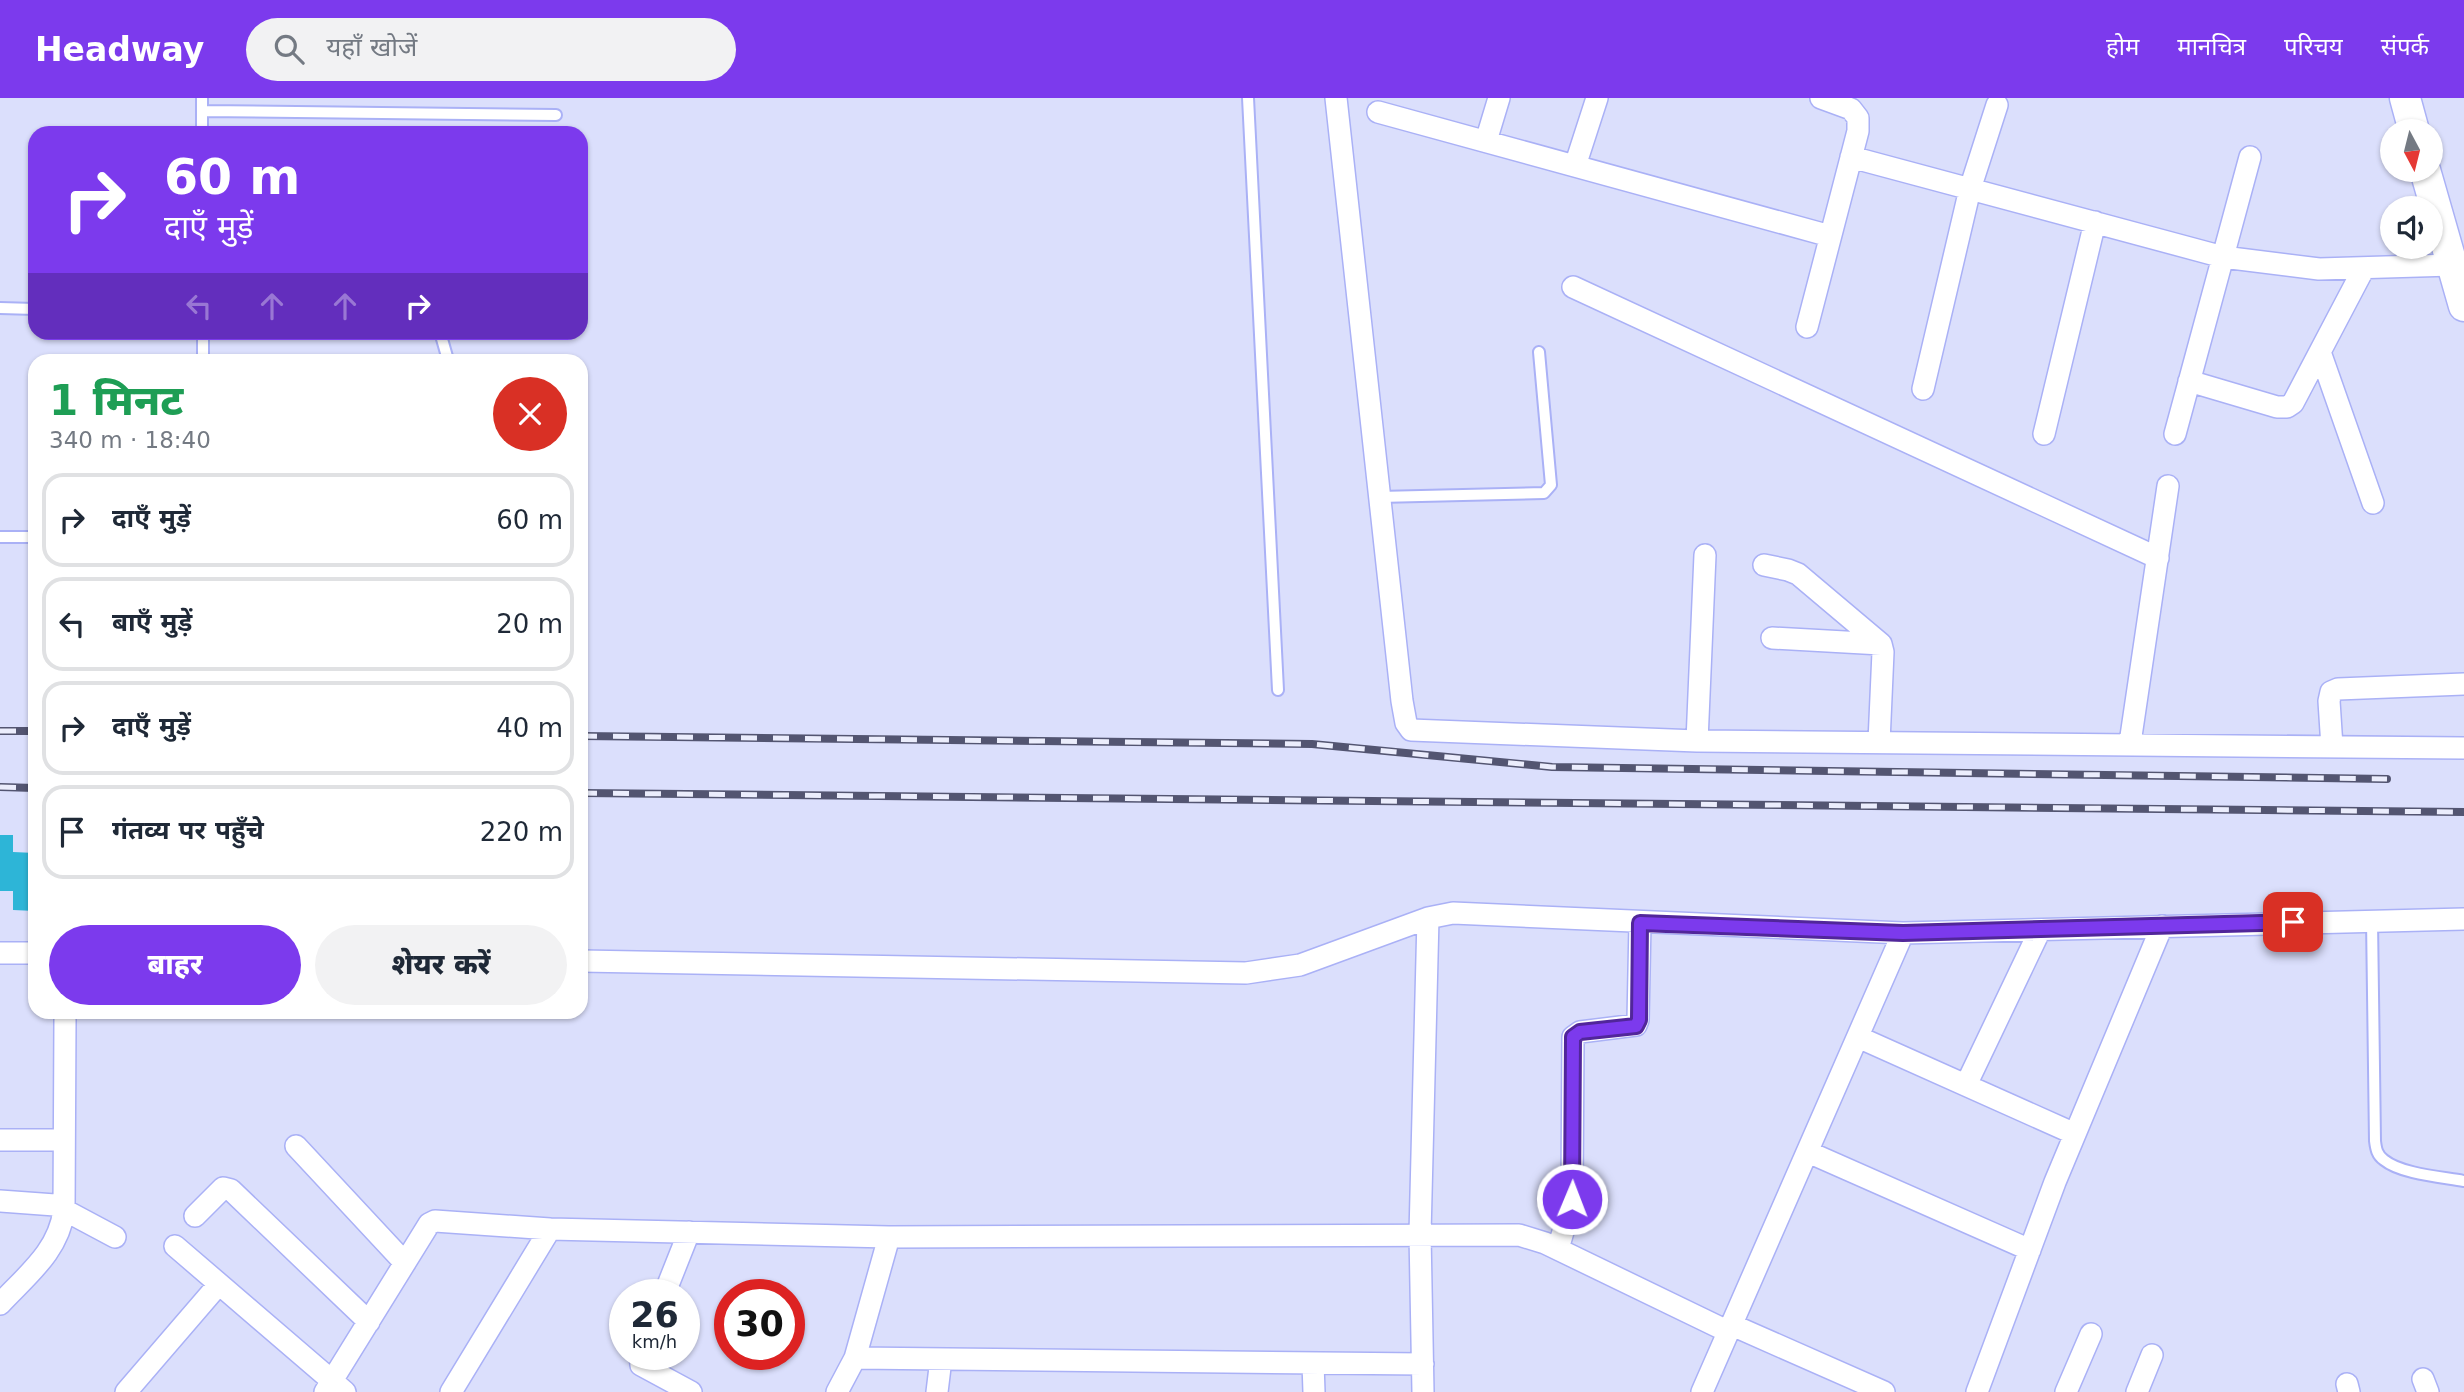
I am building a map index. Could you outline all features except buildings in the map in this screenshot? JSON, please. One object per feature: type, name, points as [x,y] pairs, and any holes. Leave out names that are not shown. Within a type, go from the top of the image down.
[{"type":"street","points":[[1336,98],[1402,701],[1406,723],[1412,730],[1697,741],[2464,748]]},
{"type":"street","points":[[1486,142],[1499,98]]},
{"type":"street","points":[[1575,166],[1597,98]]},
{"type":"street","points":[[1807,327],[1858,131],[1858,118],[1851,109],[1821,98]]},
{"type":"street","points":[[2404,98],[2410,119]]},
{"type":"street","points":[[1923,389],[1970,189],[1997,105]]},
{"type":"street","points":[[1378,112],[1830,236]]},
{"type":"street","points":[[1851,157],[2223,257],[2295,267],[2452,265]]},
{"type":"street","points":[[2175,434],[2250,158]]},
{"type":"street","points":[[2428,182],[2464,306]]},
{"type":"street","points":[[2044,434],[2095,222]]},
{"type":"street","points":[[2189,381],[2277,407],[2287,407],[2293,403],[2364,268]]},
{"type":"street","points":[[1573,287],[2158,558]]},
{"type":"street","points":[[2320,352],[2373,503]]},
{"type":"street","points":[[2130,743],[2168,486]]},
{"type":"street","points":[[1697,741],[1705,555]]},
{"type":"street","points":[[1763,565],[1798,575],[1881,644],[1879,742]]},
{"type":"street","points":[[1772,638],[1881,644]]},
{"type":"street","points":[[2332,747],[2329,701],[2331,692],[2338,689],[2464,684]]},
{"type":"street","points":[[588,961],[1246,973],[1300,965],[1428,918],[1453,913],[1903,933],[2464,919]]},
{"type":"street","points":[[1423,1392],[1420,1234],[1428,918]]},
{"type":"street","points":[[1558,1249],[1572,1190],[1573,1037],[1580,1032],[1636,1026],[1639,1020],[1640,923]]},
{"type":"street","points":[[1978,1392],[2075,1134],[2162,926]]},
{"type":"street","points":[[1966,1086],[2040,930]]},
{"type":"street","points":[[1702,1392],[1903,933]]},
{"type":"street","points":[[0,953],[28,953]]},
{"type":"street","points":[[0,1304],[44,1256],[61,1228],[64,1210],[65,1020]]},
{"type":"street","points":[[1858,1037],[2075,1134]]},
{"type":"street","points":[[0,1140],[64,1140]]},
{"type":"street","points":[[296,1146],[405,1263]]},
{"type":"street","points":[[1808,1152],[2030,1250]]},
{"type":"street","points":[[195,1216],[223,1188],[227,1188],[369,1322]]},
{"type":"street","points":[[0,1201],[45,1203],[115,1237]]},
{"type":"street","points":[[175,1246],[333,1389],[369,1322],[429,1224],[435,1221],[550,1229],[889,1237],[1520,1235],[1558,1249],[1730,1329],[1884,1392]]},
{"type":"street","points":[[451,1392],[550,1229]]},
{"type":"street","points":[[671,1279],[690,1232]]},
{"type":"street","points":[[837,1392],[855,1359],[889,1237]]},
{"type":"street","points":[[126,1392],[219,1284]]},
{"type":"street","points":[[2066,1392],[2091,1334]]},
{"type":"street","points":[[2137,1392],[2151,1355]]},
{"type":"street","points":[[855,1359],[1423,1364]]},
{"type":"street","points":[[937,1392],[942,1359]]},
{"type":"street","points":[[1313,1363],[1314,1392]]},
{"type":"street","points":[[650,1370],[691,1392]]},
{"type":"lane","points":[[202,98],[202,126]]},
{"type":"lane","points":[[1248,98],[1278,690]]},
{"type":"lane","points":[[202,111],[556,115]]},
{"type":"lane","points":[[0,308],[28,309]]},
{"type":"lane","points":[[1379,497],[1544,493],[1549,490],[1551,485],[1539,352]]},
{"type":"lane","points":[[0,537],[28,537]]},
{"type":"lane","points":[[2372,920],[2377,1153],[2397,1168],[2464,1181]]},
{"type":"railway","points":[[0,731],[28,731]]},
{"type":"railway","points":[[588,736],[1312,744],[1552,767],[2387,779]]},
{"type":"railway","points":[[0,787],[28,788]]},
{"type":"railway","points":[[588,793],[2464,812]]},
{"type":"route","points":[[1572,1199],[1573,1037],[1580,1032],[1636,1026],[1639,1020],[1640,923],[1903,933],[2293,922]]}]
